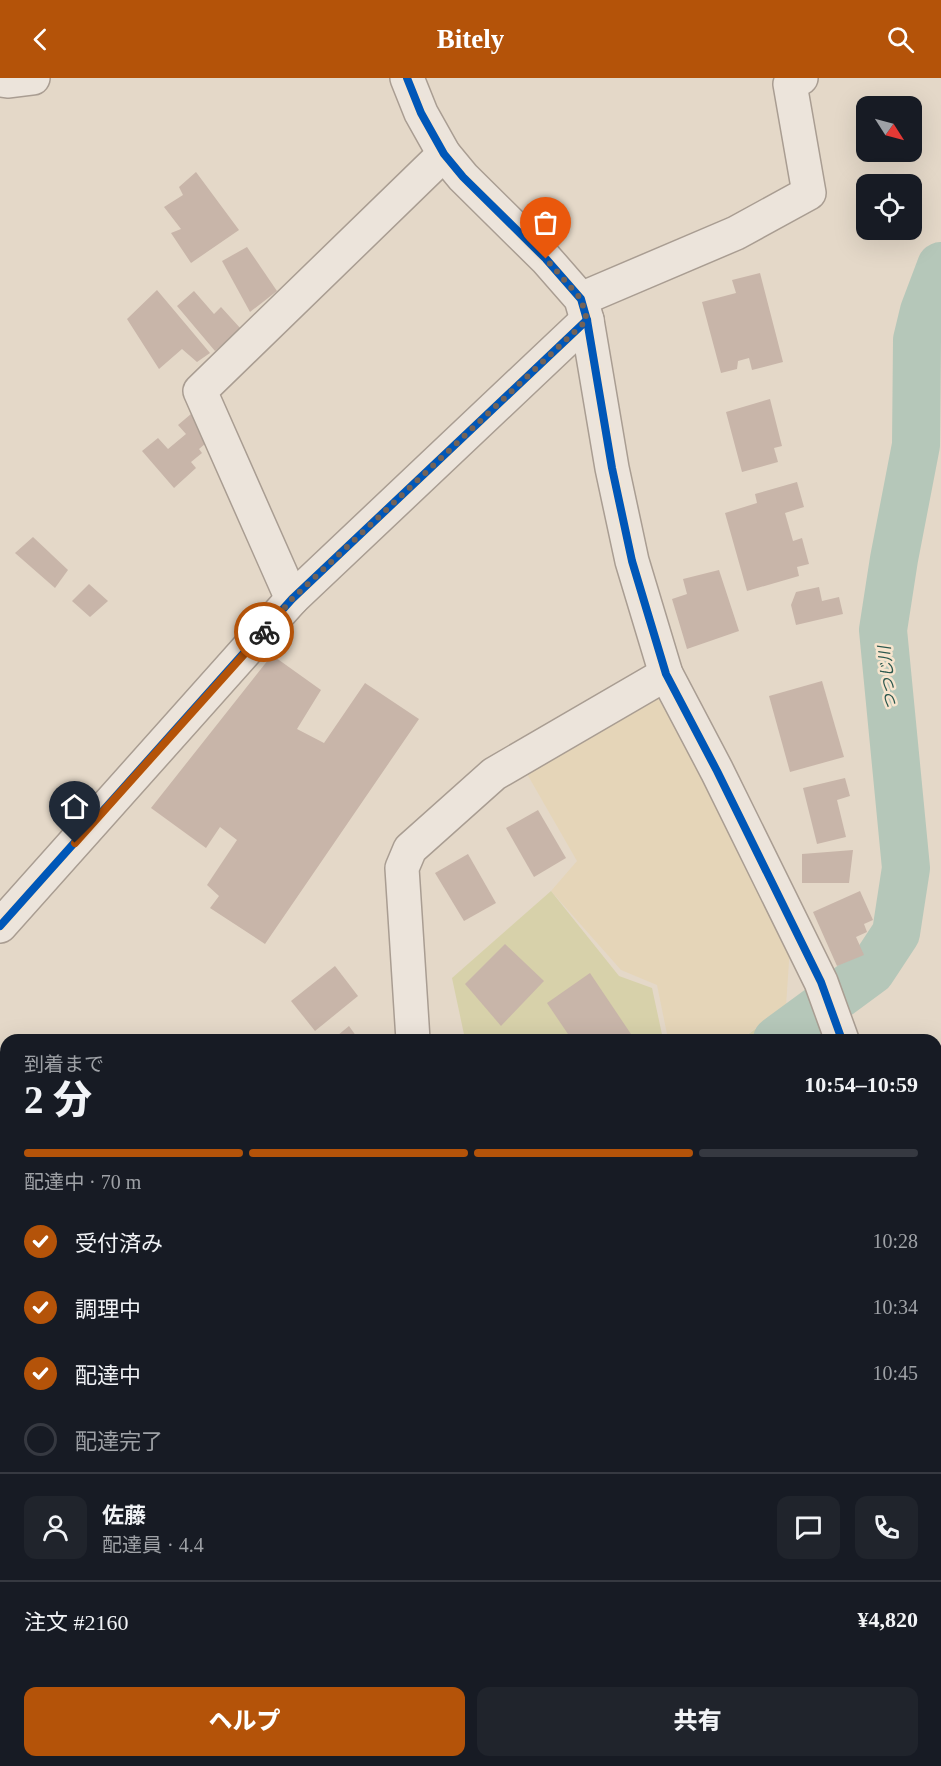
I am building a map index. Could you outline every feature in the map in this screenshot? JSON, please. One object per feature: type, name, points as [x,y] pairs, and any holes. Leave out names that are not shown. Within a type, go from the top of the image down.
[{"type":"street","points":[[0,80],[33,78]]},
{"type":"street","points":[[407,78],[421,113],[444,154],[463,177],[546,259],[584,310],[612,468],[632,561],[666,674],[717,771],[820,982],[838,1031]]},
{"type":"street","points":[[4,913],[292,599],[584,310],[736,233],[809,193],[790,84],[801,78]]},
{"type":"street","points":[[292,599],[200,391],[444,154]]},
{"type":"street","points":[[413,1034],[402,868],[410,849],[494,774],[666,674]]},
{"type":"shaded area","points":[[655,692],[791,932],[786,1006],[748,1034],[667,1034],[657,985],[621,970],[551,891],[577,861],[519,760]]},
{"type":"shaded area","points":[[551,891],[619,976],[652,988],[662,1034],[464,1034],[452,978]]},
{"type":"shaded area","points":[[786,1006],[794,1034],[749,1034]]},
{"type":"building","points":[[196,172],[239,230],[191,263],[171,233],[181,229],[164,207],[183,195],[179,187]]},
{"type":"building","points":[[247,247],[277,291],[250,312],[222,261]]},
{"type":"building","points":[[760,273],[783,362],[752,370],[749,358],[738,361],[737,369],[721,373],[702,302],[736,293],[732,280]]},
{"type":"building","points":[[157,290],[210,353],[197,362],[182,349],[159,369],[127,319]]},
{"type":"building","points":[[194,291],[214,314],[221,307],[241,329],[215,351],[177,306]]},
{"type":"building","points":[[770,399],[782,446],[774,448],[778,462],[742,472],[726,412]]},
{"type":"building","points":[[191,414],[212,438],[199,449],[202,453],[191,462],[196,468],[174,488],[142,451],[158,438],[168,449],[186,434],[178,425]]},
{"type":"building","points":[[797,482],[804,507],[785,513],[793,541],[802,538],[809,564],[797,567],[799,576],[747,591],[725,513],[757,503],[755,494]]},
{"type":"building","points":[[33,537],[68,570],[55,588],[15,553]]},
{"type":"building","points":[[719,570],[739,631],[687,649],[672,599],[687,594],[683,579]]},
{"type":"building","points":[[89,584],[108,601],[90,617],[72,601]]},
{"type":"building","points":[[819,587],[822,601],[839,597],[843,614],[796,625],[791,605],[796,592]]},
{"type":"building","points":[[272,655],[321,690],[297,729],[324,743],[365,683],[419,719],[265,944],[210,908],[219,896],[207,885],[237,840],[220,827],[206,848],[151,808]]},
{"type":"building","points":[[822,681],[844,757],[790,772],[769,696]]},
{"type":"building","points":[[845,778],[850,796],[837,800],[846,837],[817,844],[803,788]]},
{"type":"building","points":[[538,810],[566,858],[534,877],[506,828]]},
{"type":"building","points":[[853,850],[849,883],[802,883],[802,854]]},
{"type":"building","points":[[468,854],[496,903],[464,921],[435,873]]},
{"type":"building","points":[[860,891],[873,920],[864,924],[867,932],[856,937],[864,955],[837,966],[813,912]]},
{"type":"building","points":[[505,944],[544,981],[501,1026],[465,984]]},
{"type":"building","points":[[335,966],[358,996],[315,1031],[291,1001]]},
{"type":"building","points":[[590,973],[631,1034],[568,1034],[547,1003]]},
{"type":"building","points":[[349,1026],[355,1034],[339,1034]]},
{"type":"waterway","name":"つつじ川","points":[[785,1034],[871,971],[896,933],[906,868],[883,630],[916,445],[917,340],[924,311],[941,266]]},
{"type":"cycle path","points":[[407,78],[421,113],[444,154],[463,177],[546,259],[581,299],[587,320],[612,468],[632,561],[666,674],[717,771],[821,982],[840,1034]]},
{"type":"cycle path","points":[[0,926],[292,599],[587,320]]},
{"type":"way so far","points":[[264,632],[292,599],[587,320],[581,299],[546,259]]},
{"type":"route","points":[[75,843],[264,632]]}]
